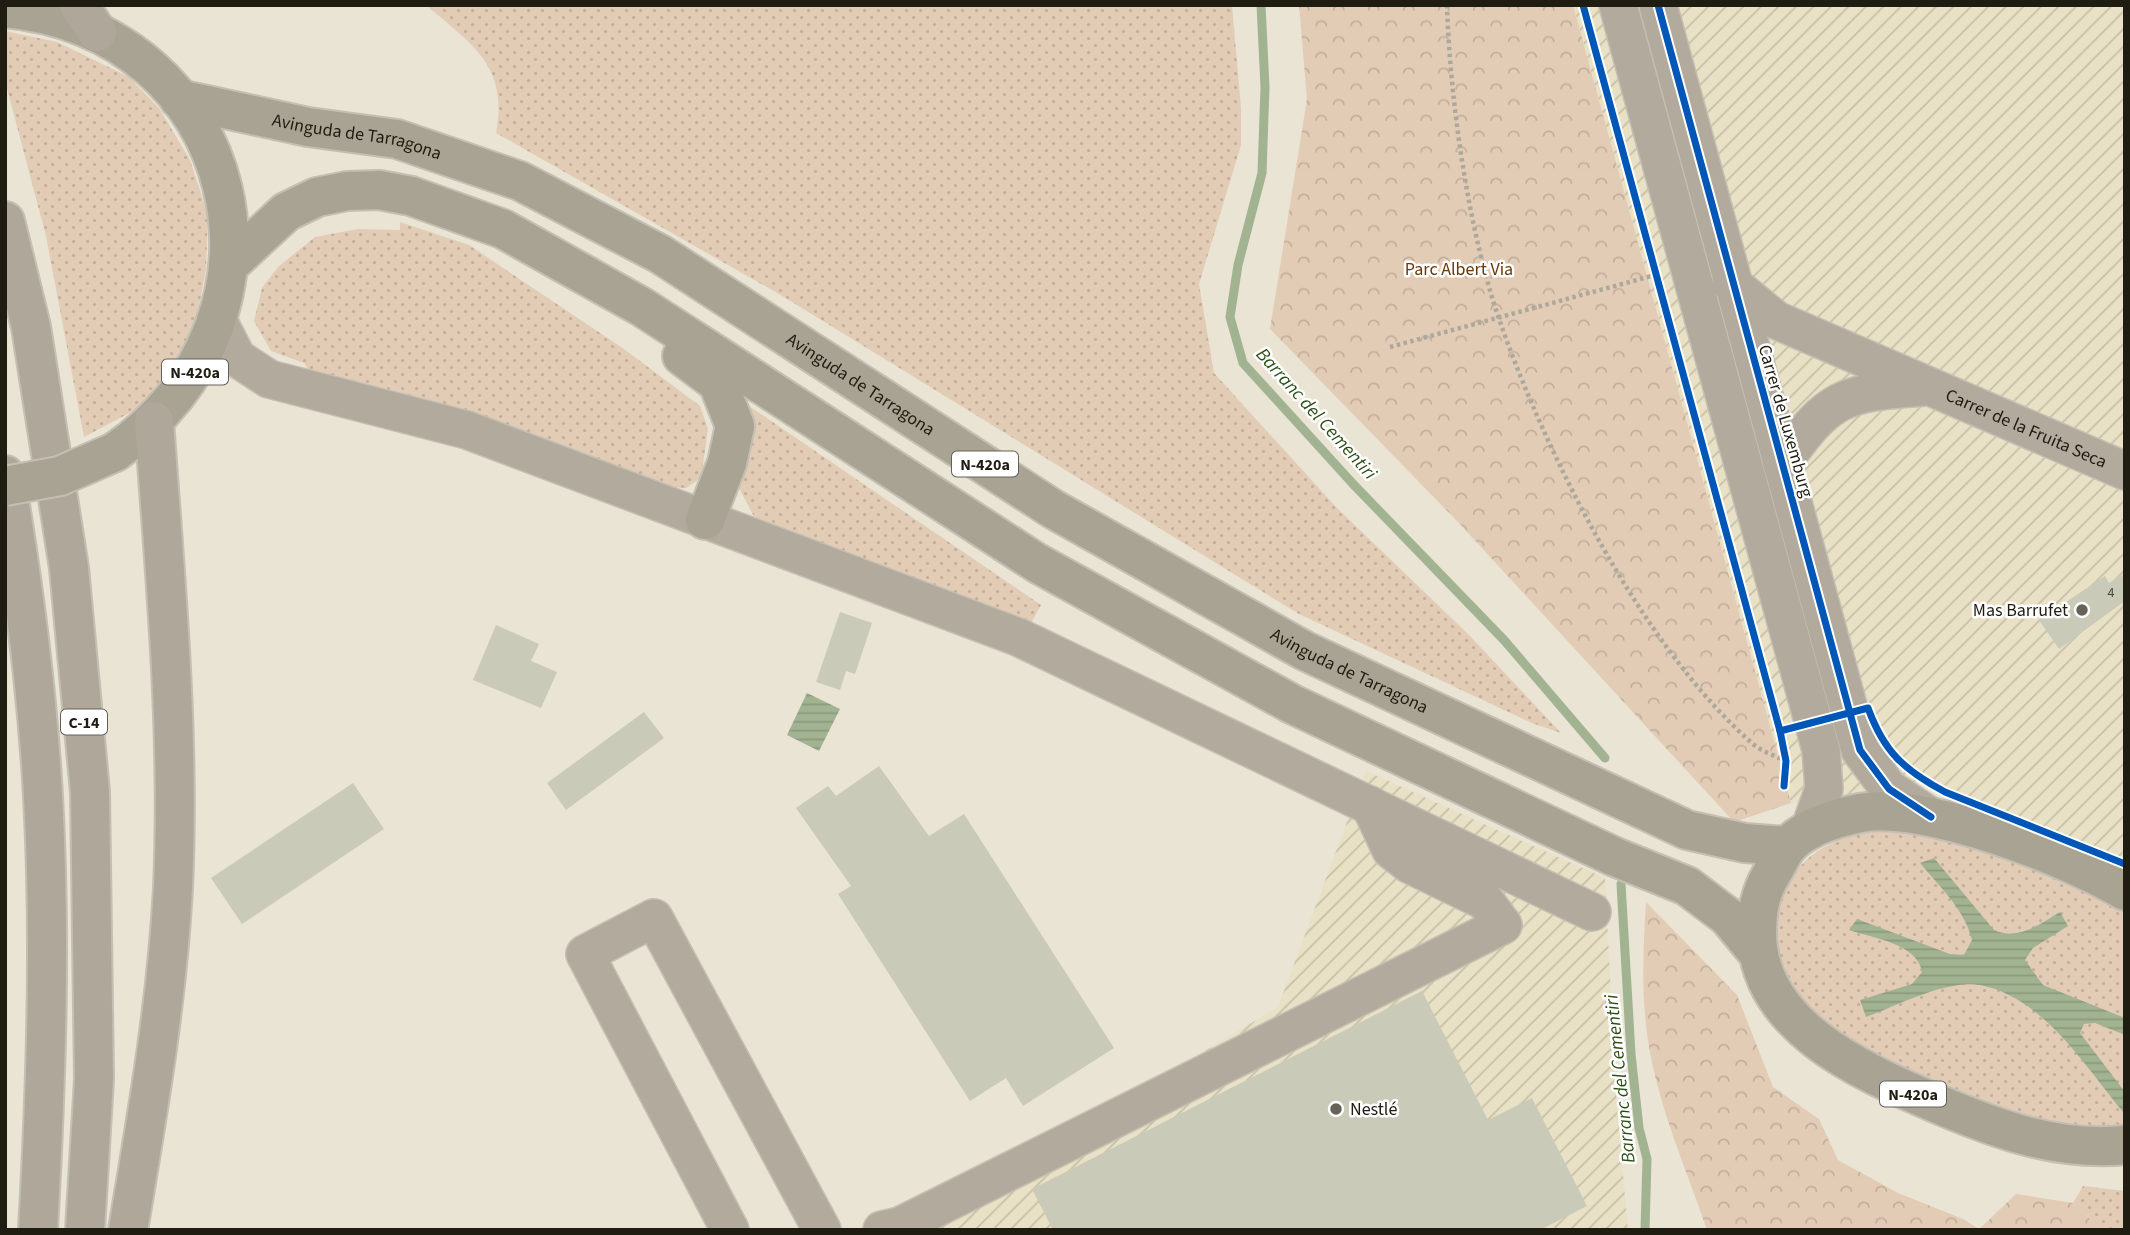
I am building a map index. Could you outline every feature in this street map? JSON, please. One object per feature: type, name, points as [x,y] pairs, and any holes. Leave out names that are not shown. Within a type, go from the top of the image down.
[{"type":"highway","name":"C-14","points":[[5,220],[31,327],[69,568],[90,792],[94,1079],[85,1230]]},
{"type":"highway","points":[[128,1230],[157,1060],[173,888],[173,699],[155,421]]},
{"type":"highway","name":"C-14","points":[[5,475],[23,580],[43,796],[47,1081],[38,1230]]},
{"type":"main road","name":"N-420a","points":[[5,486],[60,476],[115,452],[155,421],[199,365],[218,321],[229,265],[228,216],[220,178],[209,150],[180,99],[142,61],[88,19],[15,8]]},
{"type":"main road","name":"Avinguda de Tarragona","points":[[180,99],[308,127],[397,139],[520,181],[660,254],[1054,509],[1305,651],[1687,830],[1745,843],[1799,838]]},
{"type":"main road","name":"N-420a","points":[[229,265],[286,212],[317,197],[347,191],[379,190],[411,196],[503,229],[642,307],[1037,563],[1280,698],[1615,857],[1688,886],[1728,917],[1757,952]]},
{"type":"main road","points":[[503,229],[718,383],[734,426],[727,463],[705,520]]},
{"type":"main road","name":"N-420a","points":[[2125,891],[2006,838],[1931,817],[1862,813],[1833,820],[1799,838],[1762,890],[1757,912],[1757,952],[1764,980],[1779,1004],[1805,1031],[1877,1078],[1977,1121],[2014,1133],[2059,1143],[2125,1146]]},
{"type":"street","points":[[1618,5],[1671,271],[1821,750],[1824,789],[1799,838]]},
{"type":"street","name":"Carrer de Luxemburg","points":[[1658,5],[1731,283],[1860,750],[1889,789],[1931,817]]},
{"type":"street","name":"Carrer de la Fruita Seca","points":[[1731,283],[1776,320],[2125,471]]},
{"type":"street","points":[[218,321],[237,358],[269,379],[467,430],[1018,637],[1592,912]]},
{"type":"street","name":"Carrer de la Fruita Seca","points":[[1782,464],[1803,433],[1831,405],[1865,392],[1927,387]]},
{"type":"street","points":[[882,1230],[900,1226],[1503,925],[1485,901],[1409,864],[1391,850],[1370,806]]},
{"type":"street","points":[[730,1230],[585,954],[654,918],[822,1230]]},
{"type":"path","points":[[1447,5],[1449,63],[1476,227],[1499,318],[1552,447],[1646,619],[1691,678],[1755,746],[1786,761]]},
{"type":"path","points":[[1651,262],[1671,271]]},
{"type":"path","points":[[1390,347],[1671,271]]},
{"type":"path","points":[[1658,289],[1671,271]]},
{"type":"path","points":[[1784,751],[1786,775]]},
{"type":"shaded area","points":[[1573,5],[2125,5],[2125,862],[1925,783],[1791,803]]},
{"type":"shaded area","points":[[807,693],[840,709],[819,751],[787,735]]},
{"type":"shaded area","points":[[1366,771],[1605,878],[1616,1096],[1628,1230],[907,1230],[1278,1007]]},
{"type":"shaded area","points":[[1934,858],[1994,930],[2020,933],[2060,912],[2068,926],[2033,948],[2025,960],[2043,985],[2125,1018],[2125,1035],[2095,1023],[2084,1024],[2080,1033],[2125,1092],[2123,1112],[2078,1055],[2043,1018],[2024,1003],[2003,992],[1980,985],[1952,986],[1866,1017],[1860,1000],[1912,984],[1922,972],[1919,962],[1903,949],[1882,939],[1849,930],[1857,919],[1950,954],[1964,955],[1972,940],[1958,909],[1920,863]]},
{"type":"green space","points":[[426,5],[1232,5],[1241,108],[1241,145],[1199,284],[1214,373],[1337,508],[1470,636],[1561,733],[1532,723],[1299,614],[779,294],[496,133],[499,110],[497,90],[483,58]]},
{"type":"green space","name":"Parc Albert Via","points":[[1299,5],[1573,5],[1791,803],[1734,822],[1458,522],[1270,329],[1307,99]]},
{"type":"green space","points":[[5,31],[57,42],[129,77],[159,108],[190,160],[208,215],[206,270],[195,326],[169,372],[139,408],[84,437],[46,236],[5,81]]},
{"type":"green space","points":[[400,222],[469,245],[624,349],[700,406],[708,429],[701,478],[686,488],[668,487],[312,374],[304,363],[271,351],[254,321],[262,288],[278,267],[315,237],[358,229],[400,230]]},
{"type":"green space","points":[[749,406],[1041,605],[1029,627],[772,532],[753,515],[739,488],[749,433]]},
{"type":"green space","points":[[1883,831],[1946,840],[2009,858],[2069,883],[2125,914],[2125,1128],[2071,1127],[2042,1122],[1972,1101],[1900,1070],[1867,1052],[1837,1034],[1800,1000],[1782,966],[1777,947],[1776,915],[1782,892],[1805,861],[1827,845],[1853,836]]},
{"type":"green space","points":[[1646,902],[1737,995],[1773,1087],[1819,1119],[1838,1160],[1898,1193],[1963,1219],[1979,1229],[2016,1194],[2073,1203],[2101,1230],[1707,1230],[1658,1089],[1648,1041],[1643,972]]},
{"type":"green space","points":[[2083,1186],[2125,1191],[2125,1230],[2101,1230],[2073,1203]]},
{"type":"building","name":"Mas Barrufet","points":[[2125,574],[2125,601],[2059,649],[2039,620],[2105,576],[2109,583]]},
{"type":"building","points":[[840,612],[872,623],[855,674],[846,671],[840,690],[816,682]]},
{"type":"building","points":[[496,625],[539,644],[531,661],[557,672],[541,708],[473,680]]},
{"type":"building","points":[[644,712],[664,738],[566,810],[547,783]]},
{"type":"building","points":[[879,766],[929,836],[964,814],[1114,1048],[1023,1106],[1006,1078],[970,1101],[838,894],[851,886],[796,808],[828,786],[836,796]]},
{"type":"building","points":[[353,783],[384,829],[242,924],[211,878]]},
{"type":"building","name":"Nestlé","points":[[1422,991],[1488,1120],[1532,1098],[1587,1206],[1540,1230],[1053,1230],[1032,1189]]},
{"type":"waterway","name":"Barranc del Cementiri","points":[[1261,5],[1265,87],[1262,173],[1238,265],[1230,317],[1243,363],[1354,485],[1504,640],[1605,758]]},
{"type":"waterway","name":"Barranc del Cementiri","points":[[1621,884],[1631,1054],[1639,1128],[1647,1159],[1645,1230]]},
{"type":"cycle path","points":[[1583,5],[1780,731],[1786,761],[1784,786]]},
{"type":"cycle path","points":[[1658,5],[1860,750],[1889,789],[1931,817]]},
{"type":"cycle path","points":[[1780,731],[1868,708],[1881,737],[1897,758],[1931,784],[2125,864]]},
{"type":"place","name":"Mas Barrufet","points":[[2082,610]]},
{"type":"place","name":"Nestlé","points":[[1336,1109]]}]
